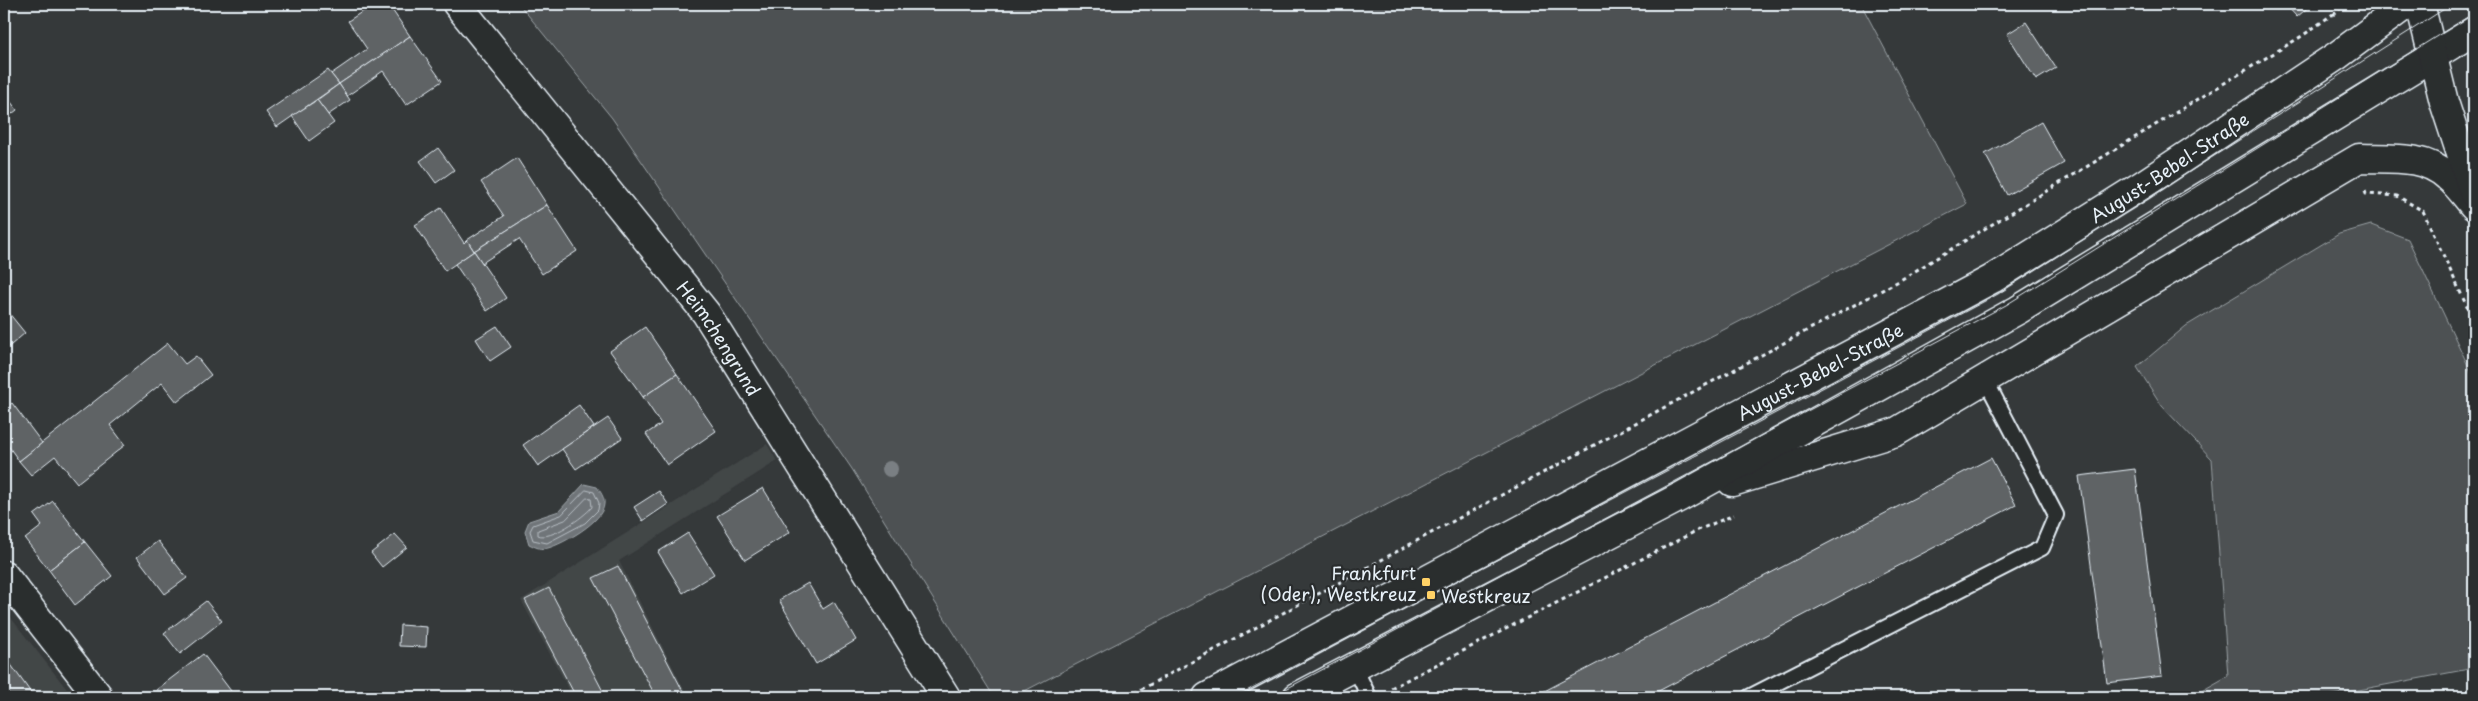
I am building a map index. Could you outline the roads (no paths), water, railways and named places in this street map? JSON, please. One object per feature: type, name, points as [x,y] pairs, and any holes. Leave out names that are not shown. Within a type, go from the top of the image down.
[{"type":"street","name":"Heimchengrund","points":[[457,4],[706,313],[946,697]]},
{"type":"street","name":"August-Bebel-Straße","points":[[1207,697],[1992,279],[2141,186],[2338,55],[2407,4]]},
{"type":"street","points":[[2420,4],[2444,102],[2474,194]]},
{"type":"street","points":[[1297,697],[1680,497],[2018,310],[2474,31]]},
{"type":"street","points":[[1680,497],[1896,432],[2359,158],[2416,160],[2431,166],[2448,176],[2474,206]]},
{"type":"street","points":[[4,575],[99,697]]},
{"type":"lane","points":[[1749,697],[1767,693],[2042,548],[2056,515],[1985,379]]},
{"type":"lane","points":[[1355,668],[1370,697]]},
{"type":"water","points":[[584,484],[597,487],[603,497],[602,511],[597,517],[582,531],[555,546],[543,549],[529,544],[525,531],[529,521],[559,511]]},
{"type":"tram line","points":[[1235,697],[1712,447],[1998,294],[2452,4]]},
{"type":"tram line","points":[[1271,697],[2006,305],[2474,13]]},
{"type":"place","name":"Frankfurt (Oder), Westkreuz","points":[[1426,582]]},
{"type":"place","name":"Westkreuz","points":[[1431,595]]}]
